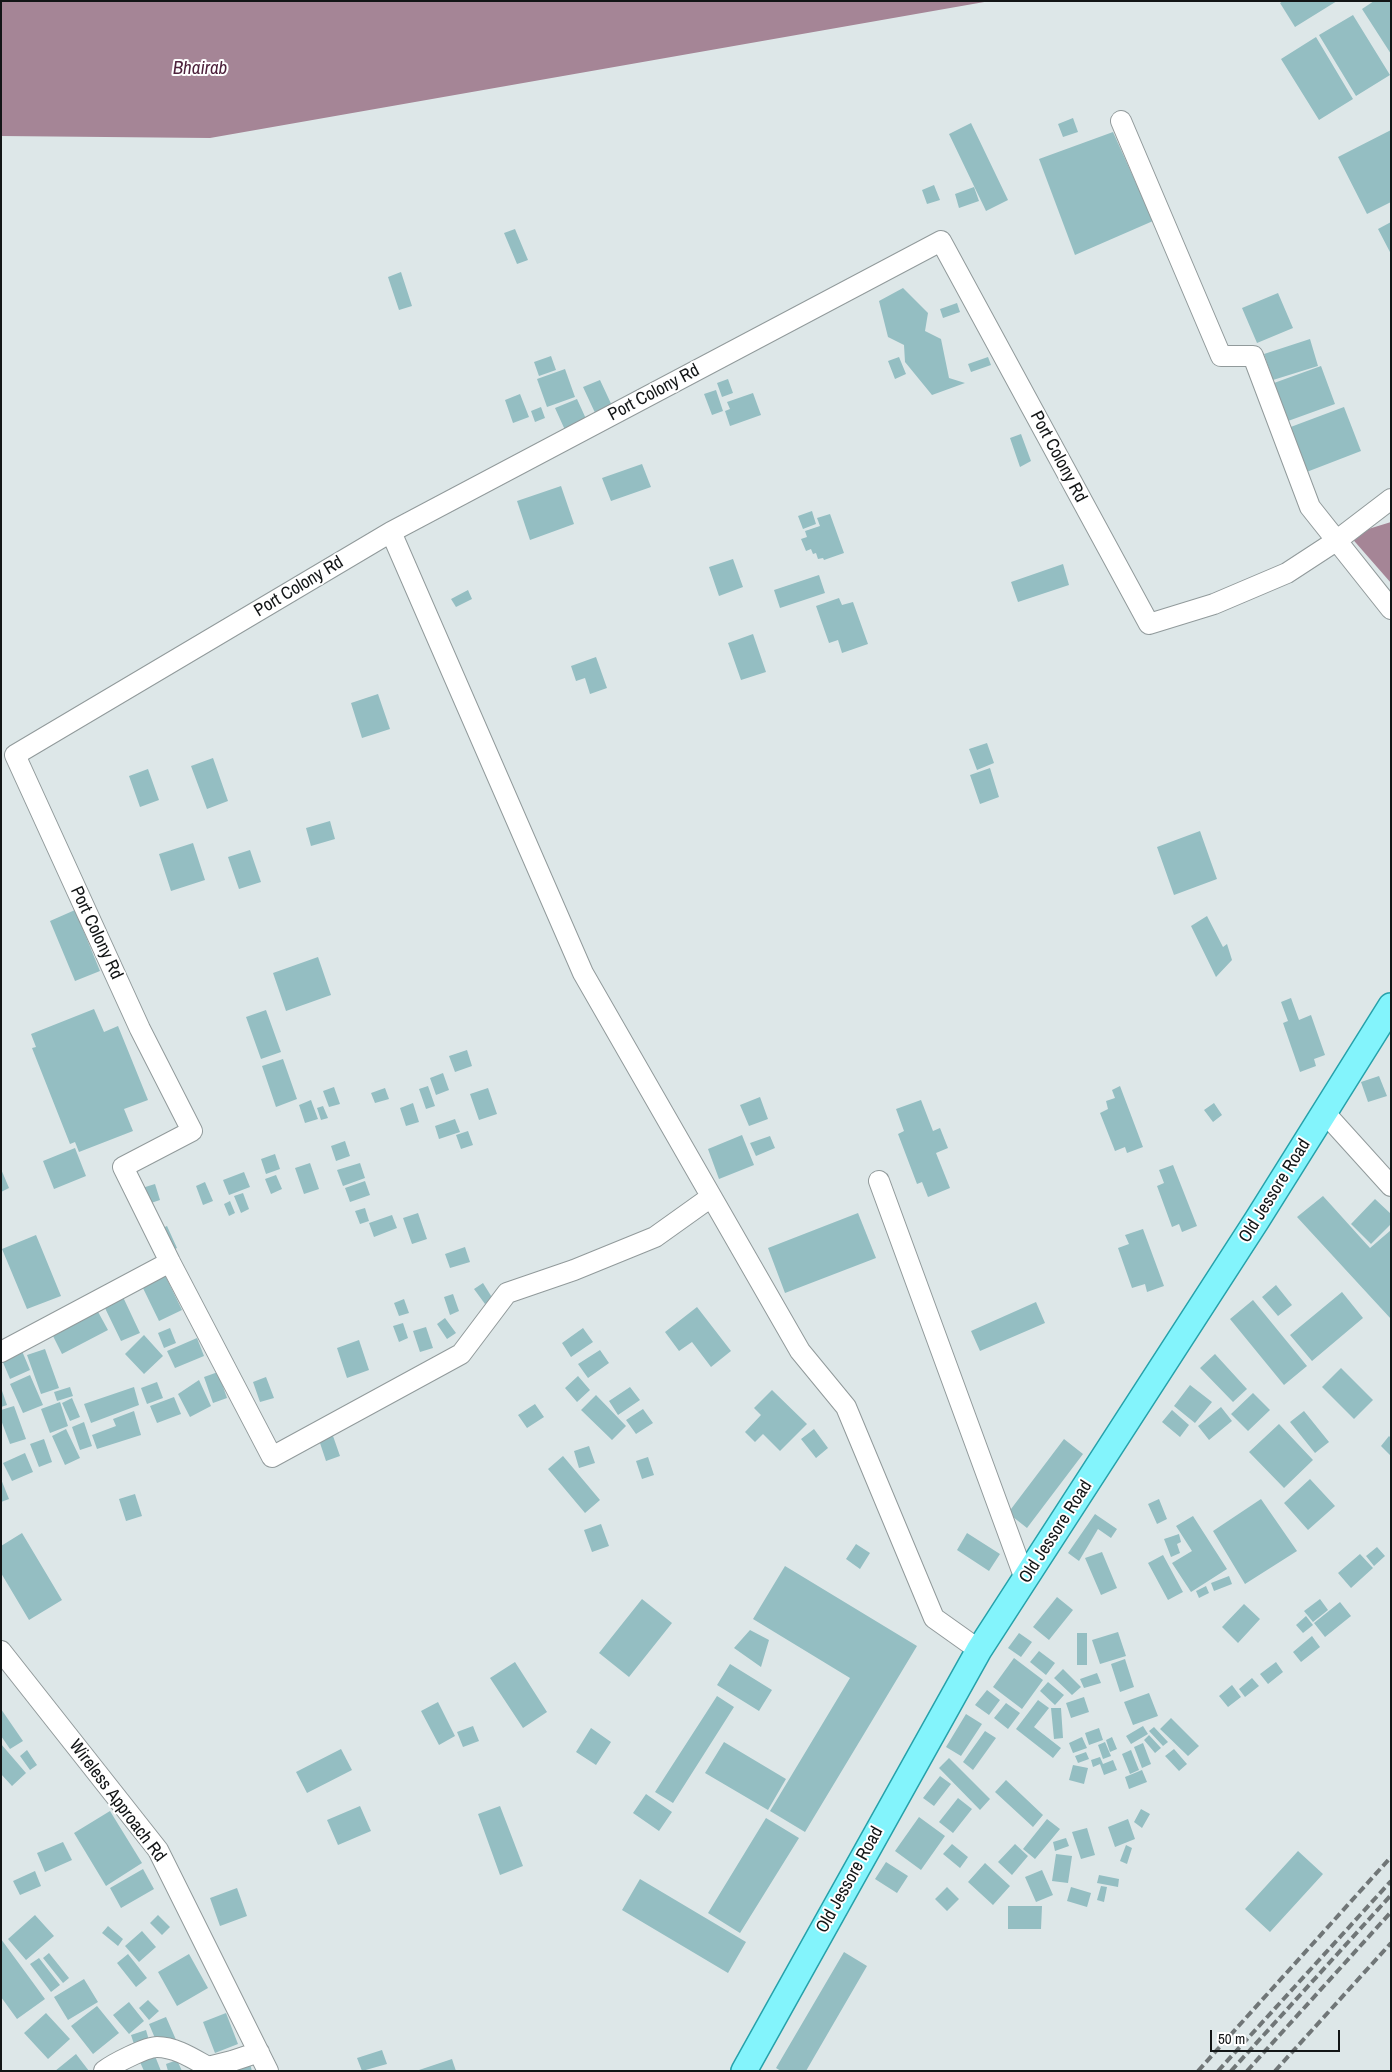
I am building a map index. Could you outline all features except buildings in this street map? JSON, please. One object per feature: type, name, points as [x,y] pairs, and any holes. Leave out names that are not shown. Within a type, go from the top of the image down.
[{"type":"main road","name":"Old Jessore Road","points":[[744,2071],[979,1650],[1257,1220],[1391,1006]]},
{"type":"street","points":[[1121,121],[1221,356],[1253,356],[1310,507],[1391,609]]},
{"type":"street","name":"Port Colony Rd","points":[[170,1262],[123,1167],[192,1132],[140,1029],[15,756],[391,532],[941,241],[1149,624],[1214,604],[1287,573],[1336,541],[1391,499]]},
{"type":"street","points":[[391,532],[582,973],[800,1351],[846,1407],[934,1618],[979,1650]]},
{"type":"street","points":[[1324,1112],[1391,1186]]},
{"type":"street","points":[[879,1181],[1026,1579]]},
{"type":"street","points":[[1,1352],[170,1262],[272,1457],[461,1354],[507,1293],[574,1270],[655,1237],[711,1197]]},
{"type":"street","name":"Wireless Approach Rd","points":[[1,1651],[158,1850],[268,2071]]},
{"type":"street","points":[[104,2071],[116,2063],[156,2047],[183,2053],[208,2067],[259,2052]]},
{"type":"water","name":"Bhairab","points":[[1,1],[990,1],[210,138],[1,136]]},
{"type":"water","points":[[1391,522],[1391,583],[1349,535]]},
{"type":"railway","points":[[1198,2071],[1391,1857]]},
{"type":"railway","points":[[1218,2071],[1391,1881]]},
{"type":"railway","points":[[1231,2071],[1391,1895]]},
{"type":"railway","points":[[1247,2071],[1391,1912]]},
{"type":"railway","points":[[1275,2071],[1391,1943]]}]
